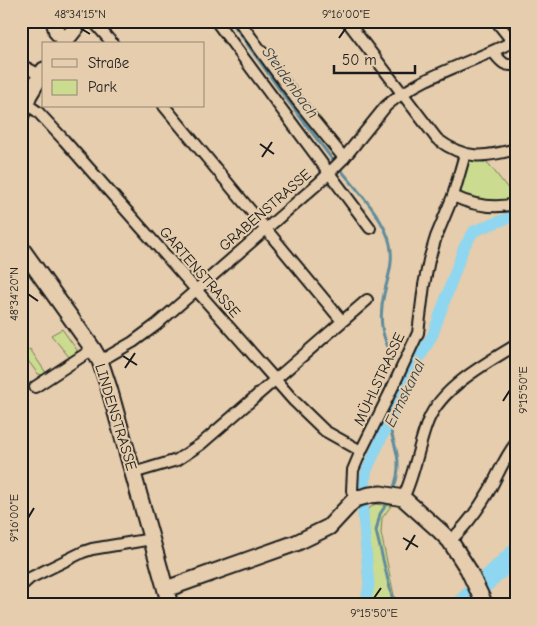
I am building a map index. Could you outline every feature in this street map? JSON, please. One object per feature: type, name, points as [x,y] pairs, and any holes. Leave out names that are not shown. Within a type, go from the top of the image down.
[{"type":"street","points":[[54,21],[57,32],[64,42],[81,21]]},
{"type":"street","points":[[93,21],[111,42]]},
{"type":"street","points":[[216,21],[370,228]]},
{"type":"street","points":[[239,21],[297,100],[344,158]]},
{"type":"street","points":[[496,21],[514,44]]},
{"type":"street","points":[[349,22],[402,95],[437,139],[456,151],[465,154],[482,156],[516,149]]},
{"type":"street","name":"GRABENSTRASSE","points":[[35,386],[96,355],[144,335],[330,172],[344,158],[386,106],[402,95],[445,72],[514,44]]},
{"type":"street","points":[[493,52],[505,65],[516,64]]},
{"type":"street","points":[[21,65],[42,72],[23,109]]},
{"type":"street","points":[[166,108],[342,321]]},
{"type":"street","name":"GARTENSTRASSE","points":[[23,109],[38,112],[275,380],[325,431],[361,451]]},
{"type":"street","name":"MÜHLSTRASSE","points":[[369,496],[352,490],[352,480],[361,451],[418,333],[429,260],[436,237],[453,196],[465,154]]},
{"type":"street","points":[[453,196],[486,206],[497,207],[516,204]]},
{"type":"street","name":"LINDENSTRASSE","points":[[21,248],[96,355],[110,388],[170,605]]},
{"type":"street","points":[[133,473],[177,460],[188,454],[367,300]]},
{"type":"street","points":[[400,497],[428,422],[438,402],[478,370],[516,345]]},
{"type":"street","points":[[450,541],[478,508],[492,486],[502,464],[516,444]]},
{"type":"street","points":[[166,589],[229,568],[315,534],[369,496],[400,497],[419,510],[450,541],[468,568],[484,602]]},
{"type":"street","points":[[21,586],[40,573],[83,552],[152,539]]},
{"type":"green space","points":[[467,159],[488,163],[516,199],[486,202],[458,194]]},
{"type":"green space","points":[[62,329],[77,350],[76,354],[70,358],[51,335]]},
{"type":"green space","points":[[30,349],[46,373],[44,375],[38,374],[23,354]]},
{"type":"green space","points":[[375,504],[391,506],[382,518],[381,533],[396,605],[369,605],[372,587],[366,511]]},
{"type":"waterway","name":"Steidenbach","points":[[231,21],[332,159]]},
{"type":"waterway","name":"Steidenbach","points":[[341,170],[377,215],[390,244],[391,263],[383,299],[381,321],[385,339],[393,358]]},
{"type":"waterway","name":"Ermskanal","points":[[365,605],[369,585],[363,515],[364,484],[367,470],[408,379],[433,334],[464,247],[474,231],[516,215]]},
{"type":"waterway","points":[[388,423],[398,457],[398,473],[392,492]]},
{"type":"waterway","points":[[389,500],[380,514],[376,531],[394,605]]},
{"type":"waterway","points":[[461,605],[516,553]]}]
